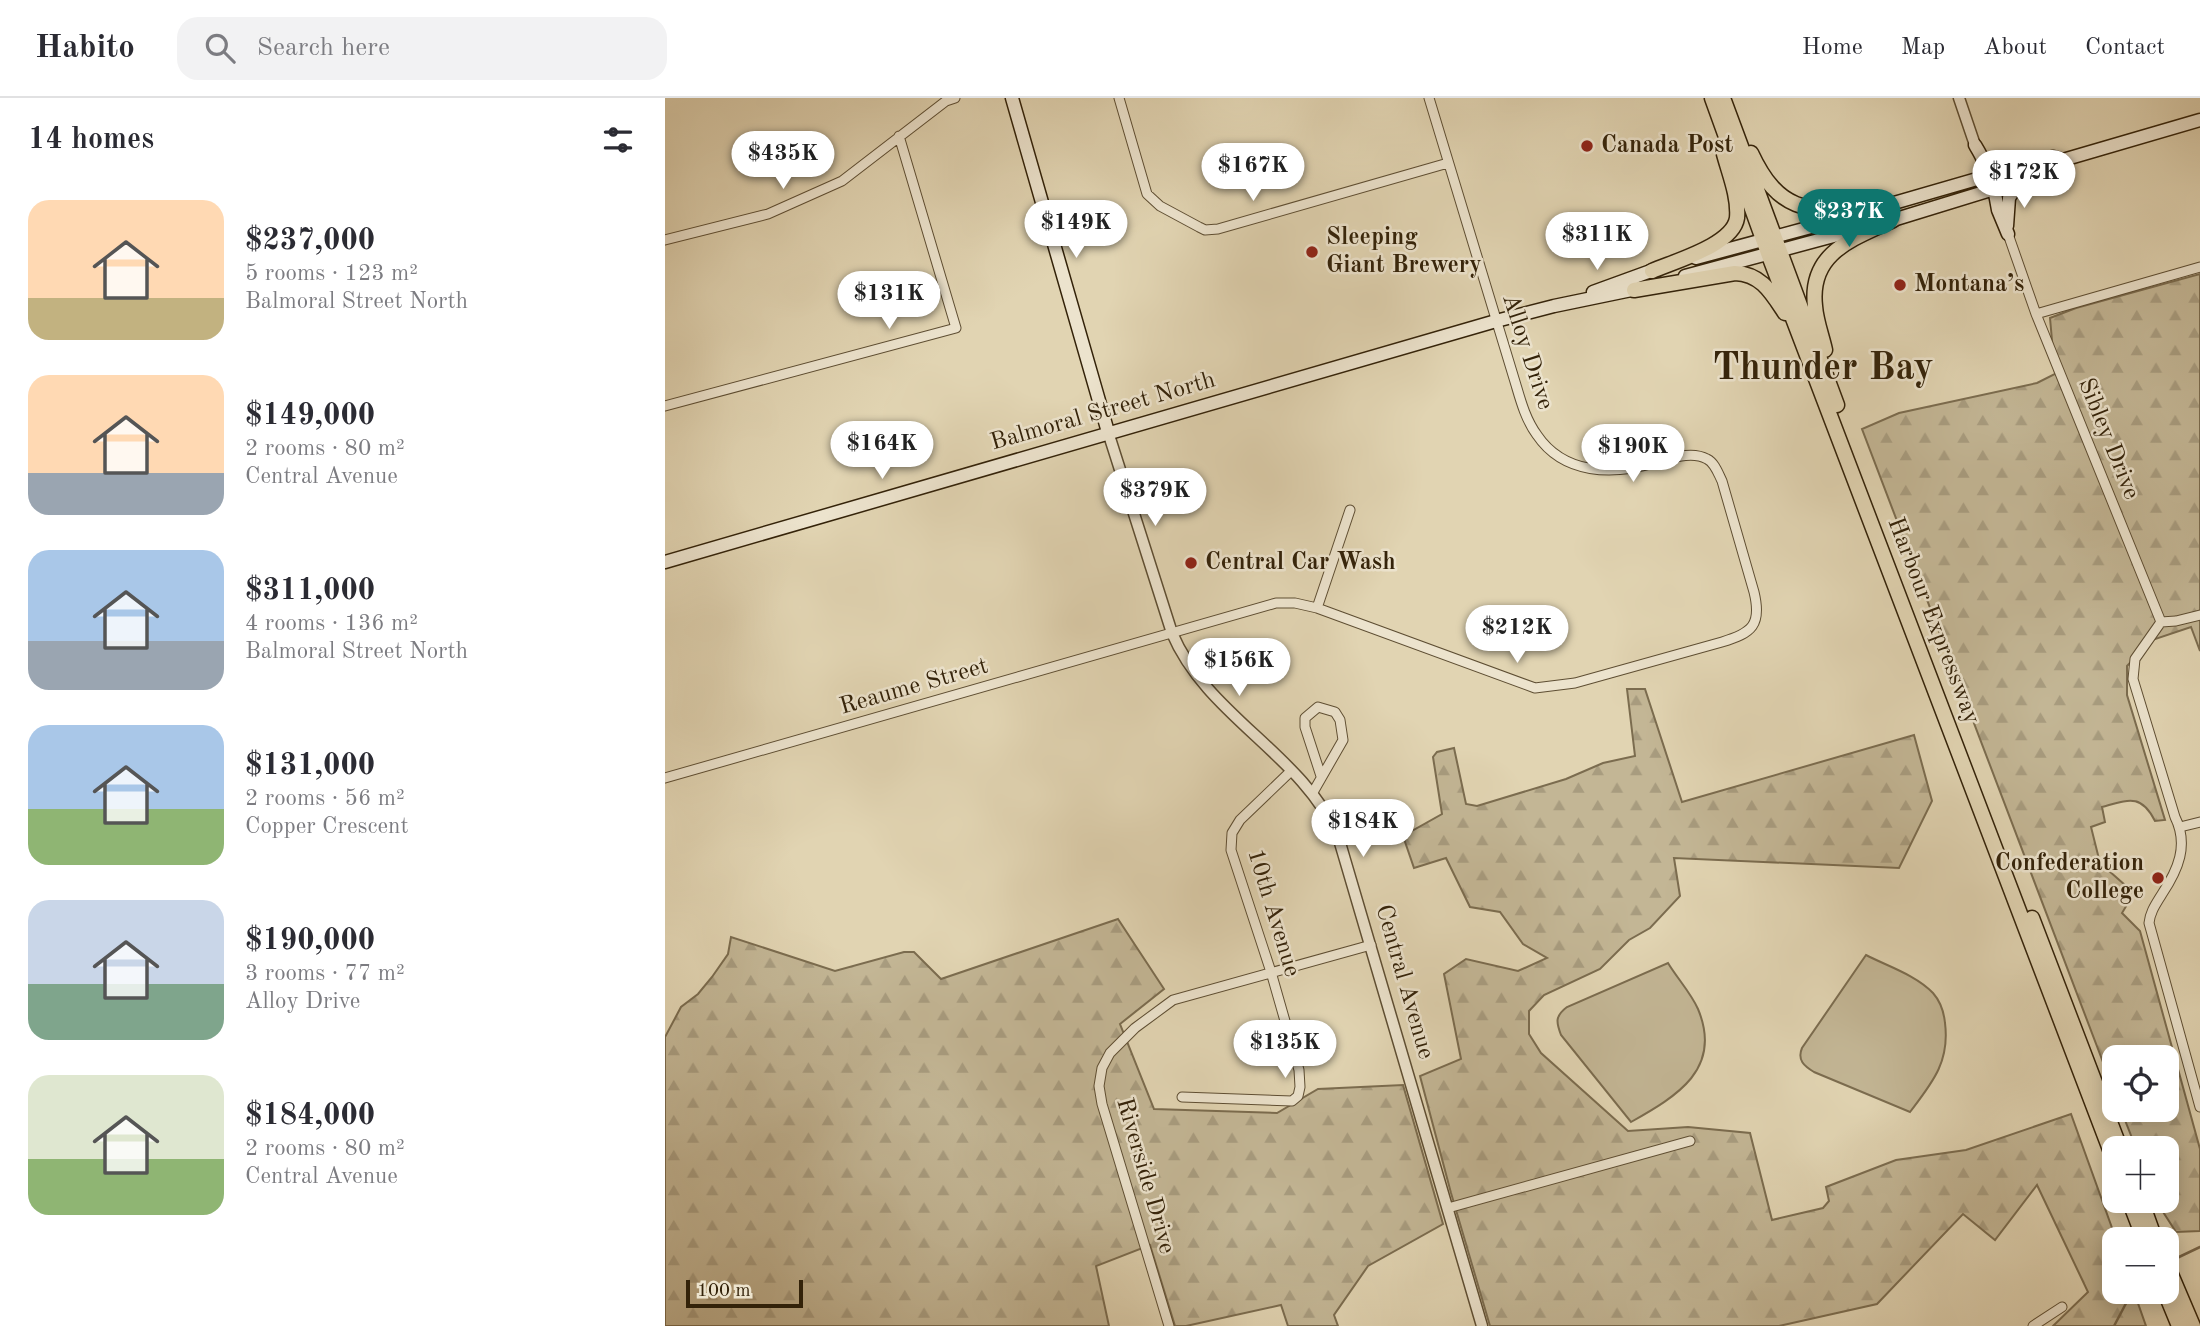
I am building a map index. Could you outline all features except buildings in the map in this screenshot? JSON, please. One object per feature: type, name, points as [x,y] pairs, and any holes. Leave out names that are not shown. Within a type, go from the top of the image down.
[{"type":"main road","name":"Central Avenue","points":[[1012,98],[1108,432]]},
{"type":"main road","name":"Harbour Expressway","points":[[1711,98],[1841,416],[2115,1136]]},
{"type":"main road","points":[[1652,271],[1715,244],[1733,230],[1736,222],[1736,202],[1711,98]]},
{"type":"main road","name":"Harbour Expressway","points":[[1724,98],[1801,338],[2105,1136]]},
{"type":"main road","points":[[1724,98],[1766,179],[1787,201],[1818,210],[1870,209]]},
{"type":"main road","name":"Balmoral Street North","points":[[665,562],[1496,321],[1634,290],[1772,245],[1870,209],[2053,157],[2063,160],[2200,120]]},
{"type":"main road","points":[[1918,212],[1980,186],[1987,176],[1982,155],[1975,145]]},
{"type":"main road","points":[[1964,182],[1975,169],[1975,145]]},
{"type":"main road","name":"Balmoral Street North","points":[[1554,306],[1652,271],[1893,220],[2056,170],[2063,160]]},
{"type":"main road","points":[[2008,233],[1998,210],[1994,188],[2004,178],[2063,160]]},
{"type":"main road","points":[[2008,233],[2009,198],[2020,181]]},
{"type":"main road","points":[[1841,416],[1815,308],[1816,279],[1819,270],[1835,250],[1893,220]]},
{"type":"main road","points":[[1634,290],[1746,273],[1767,286],[1801,338]]},
{"type":"main road","points":[[2173,1304],[2179,1326]]},
{"type":"main road","points":[[2178,1304],[2193,1326]]},
{"type":"street","points":[[665,240],[768,214],[842,181],[946,101],[955,98]]},
{"type":"street","points":[[1119,98],[1147,194],[1160,206],[1205,230],[1218,229],[1448,163]]},
{"type":"street","name":"Alloy Drive","points":[[1429,98],[1525,413],[1537,435],[1556,455],[1603,472],[1635,469],[1684,455],[1708,459],[1716,468],[1757,606],[1757,619],[1751,629],[1742,636],[1722,642]]},
{"type":"street","points":[[1959,98],[1975,145]]},
{"type":"street","points":[[665,407],[956,328],[899,136]]},
{"type":"street","name":"Sibley Drive","points":[[2008,233],[2036,314],[2161,622]]},
{"type":"street","points":[[2036,314],[2200,267]]},
{"type":"street","name":"Central Avenue","points":[[1108,432],[1180,652],[1204,685],[1312,794],[1331,821],[1341,844],[1482,1326]]},
{"type":"street","points":[[1317,608],[1350,510]]},
{"type":"street","name":"Reaume Street","points":[[665,778],[1276,603],[1294,603],[1317,608],[1535,688],[1575,683],[1722,642]]},
{"type":"street","points":[[2200,615],[2161,622],[2135,659],[2133,679],[2180,827],[2179,865],[2150,914],[2149,923],[2200,1107]]},
{"type":"street","points":[[1312,794],[1343,740],[1340,720],[1335,712],[1318,707],[1304,718],[1321,776]]},
{"type":"street","name":"10th Avenue","points":[[1182,1097],[1293,1101],[1298,1096],[1299,1070],[1271,972],[1231,850],[1232,833],[1240,820],[1291,771]]},
{"type":"street","points":[[2180,827],[2200,822]]},
{"type":"street","name":"Riverside Drive","points":[[1169,1326],[1102,1104],[1099,1086],[1102,1068],[1110,1054],[1135,1028],[1173,1000],[1371,945]]},
{"type":"street","points":[[1448,1208],[1691,1141]]},
{"type":"street","points":[[2033,1326],[2062,1307]]},
{"type":"green space","points":[[2200,274],[2200,651],[2191,627],[2152,640],[2127,666],[2127,695],[2165,820],[2155,821],[2139,802],[2127,801],[2102,807],[2105,822],[2091,827],[2100,863],[2134,893],[2122,913],[2140,931],[2171,1045],[2102,1045],[2102,1059],[1862,429],[1899,413],[2037,383],[2055,374],[2050,318],[2076,308]]},
{"type":"green space","points":[[1627,689],[1645,689],[1682,802],[1914,735],[1932,801],[1899,868],[1674,858],[1680,896],[1650,928],[1629,940],[1600,969],[1544,995],[1529,1011],[1529,1034],[1541,1053],[1628,1131],[1688,1127],[1750,1133],[1772,1220],[1823,1208],[1829,1201],[1826,1187],[1896,1160],[1966,1150],[2071,1114],[2102,1200],[2102,1213],[2107,1213],[2112,1227],[2102,1227],[2102,1304],[2138,1304],[2146,1326],[2053,1326],[2088,1292],[2037,1185],[1995,1240],[1963,1214],[1877,1304],[1779,1326],[1490,1326],[1420,1076],[1461,1059],[1444,974],[1466,959],[1518,971],[1547,958],[1523,944],[1500,912],[1470,907],[1446,858],[1414,868],[1403,836],[1442,814],[1433,757],[1437,752],[1454,748],[1466,804],[1477,806],[1566,779],[1603,763],[1635,756]]},
{"type":"green space","points":[[1118,919],[1164,989],[1120,1024],[1154,1109],[1277,1113],[1318,1089],[1403,1085],[1443,1224],[1368,1266],[1334,1315],[1338,1326],[1288,1326],[1281,1305],[1186,1326],[1175,1326],[1150,1245],[1096,1266],[1109,1326],[665,1326],[665,1037],[681,1007],[698,994],[728,954],[731,937],[835,971],[904,952],[914,952],[941,979]]},
{"type":"green space","points":[[1866,955],[1910,976],[1926,987],[1940,1003],[1943,1011],[1946,1037],[1942,1061],[1932,1081],[1910,1112],[1814,1072],[1804,1065],[1801,1059],[1802,1048]]},
{"type":"green space","points":[[1668,963],[1698,1009],[1704,1030],[1705,1048],[1700,1064],[1679,1091],[1631,1122],[1561,1035],[1558,1020],[1560,1013],[1567,1007]]},
{"type":"green space","points":[[2179,1073],[2200,1149],[2200,1231],[2179,1232],[2179,1227],[2173,1227],[2164,1213],[2179,1213],[2179,1136],[2131,1136],[2126,1122],[2179,1122]]},
{"type":"waterway","points":[[2179,1257],[2200,1247]]},
{"type":"waterway","points":[[2114,1326],[2126,1304]]},
{"type":"place","name":"Canada Post","points":[[1587,146]]},
{"type":"place","name":"Sleeping Giant Brewery","points":[[1312,252]]},
{"type":"place","name":"Montana’s","points":[[1900,285]]},
{"type":"place","name":"Central Car Wash","points":[[1191,563]]},
{"type":"place","name":"Confederation College","points":[[2158,878]]},
{"type":"district","name":"Thunder Bay","points":[[1823,369]]}]
